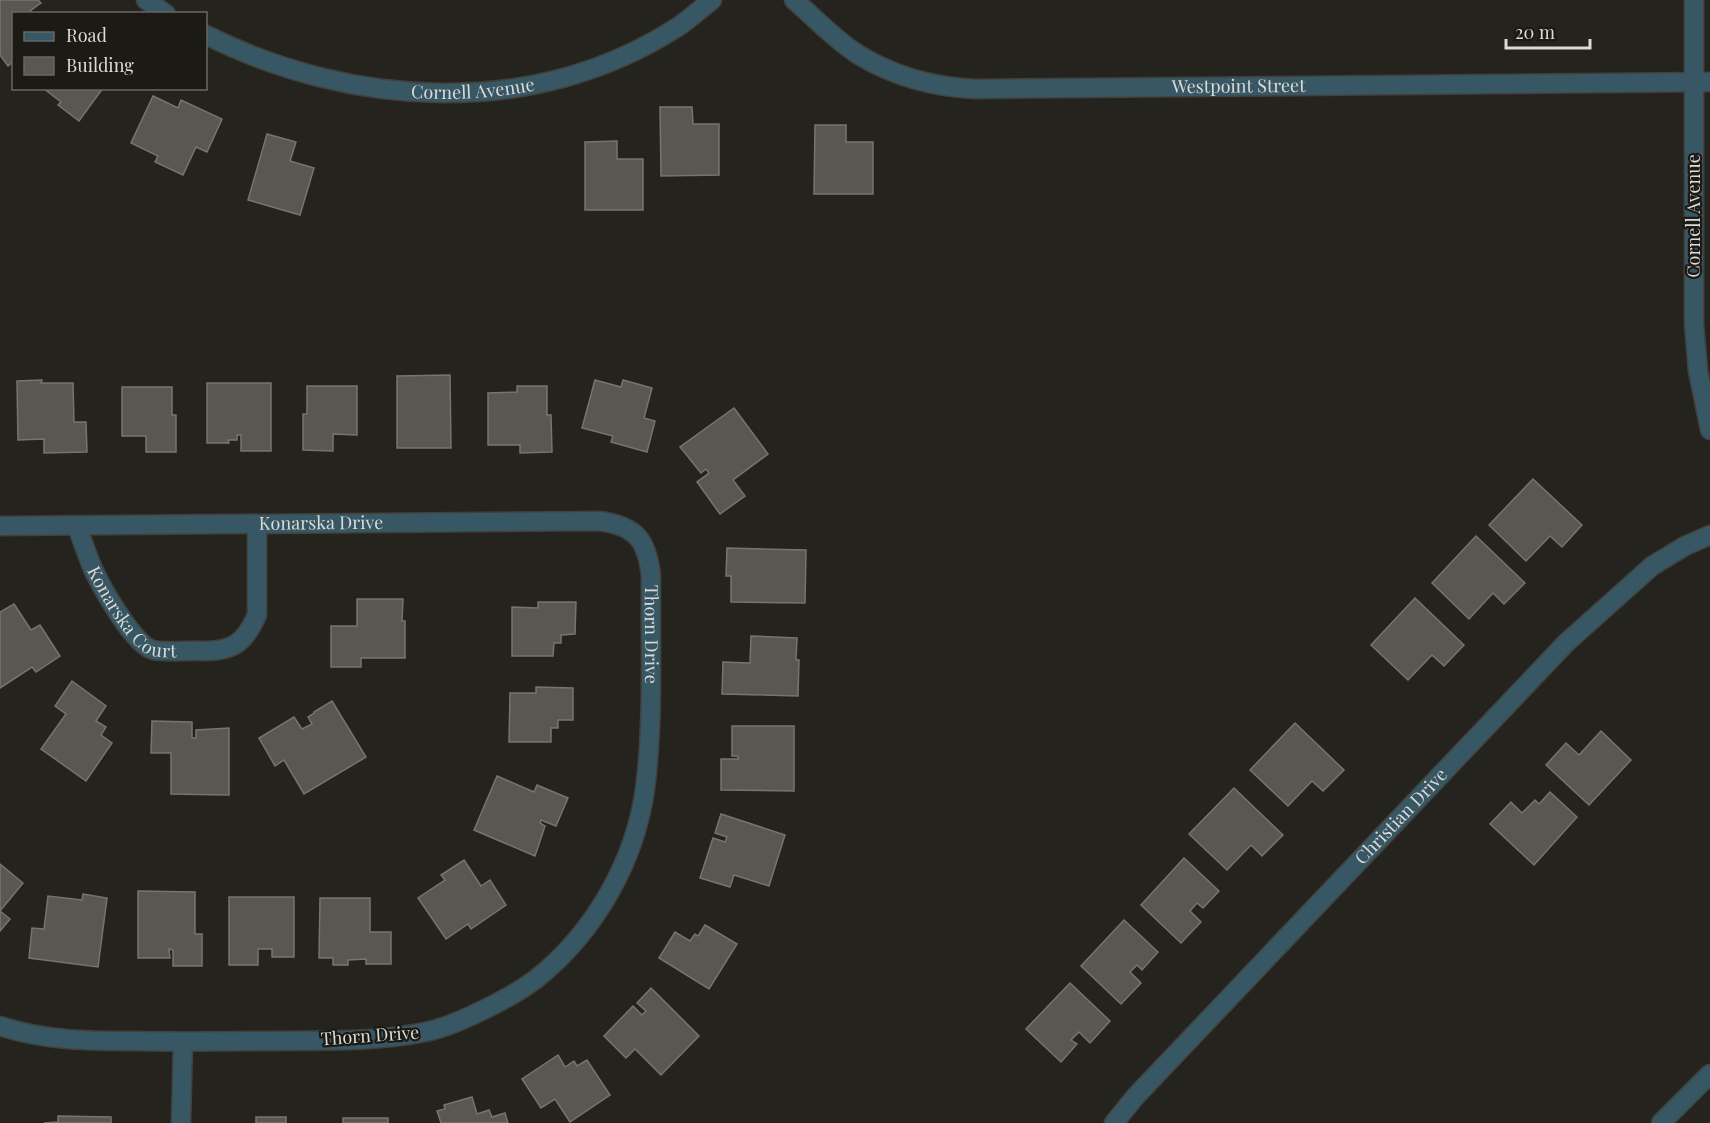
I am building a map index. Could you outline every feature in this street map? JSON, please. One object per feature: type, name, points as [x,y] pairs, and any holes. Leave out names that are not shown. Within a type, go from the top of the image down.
[{"type":"street","points":[[146,0],[163,12]]},
{"type":"street","name":"Cornell Avenue","points":[[213,39],[284,66],[366,87],[440,93],[496,91],[574,74],[619,57],[677,27],[712,0]]},
{"type":"street","name":"Westpoint Street","points":[[794,0],[859,54],[898,75],[949,87],[999,89],[1702,82]]},
{"type":"street","name":"Cornell Avenue","points":[[1694,0],[1702,82],[1694,324],[1698,370],[1710,430]]},
{"type":"street","name":"Konarska Drive","points":[[0,526],[600,521],[628,528],[638,536]]},
{"type":"street","name":"Konarska Court","points":[[76,526],[93,570],[132,633],[144,646],[160,650],[214,651],[242,641],[257,615],[257,524]]},
{"type":"street","name":"Christian Drive","points":[[1114,1123],[1135,1096],[1566,644],[1652,566],[1685,546],[1710,535]]},
{"type":"street","name":"Thorn Drive","points":[[0,1026],[37,1036],[74,1041],[382,1039],[425,1032],[460,1021],[507,999],[536,979],[567,950],[595,916],[620,875],[635,832],[645,791],[649,747],[651,576],[647,551],[638,536]]},
{"type":"street","points":[[181,1123],[183,1042]]},
{"type":"street","points":[[1661,1123],[1710,1074]]},
{"type":"building","points":[[0,0],[38,0],[41,3],[31,12],[12,12],[12,63],[8,66],[0,55]]},
{"type":"building","points":[[46,90],[102,90],[79,121],[58,105],[61,102]]},
{"type":"building","points":[[153,96],[178,108],[181,100],[222,119],[207,152],[196,147],[183,175],[155,162],[158,156],[131,143]]},
{"type":"building","points":[[660,107],[692,107],[693,124],[719,124],[719,175],[661,176]]},
{"type":"building","points":[[815,125],[846,125],[846,142],[873,142],[873,194],[814,194]]},
{"type":"building","points":[[267,134],[296,142],[290,161],[314,168],[300,215],[248,200]]},
{"type":"building","points":[[617,141],[617,159],[643,159],[643,210],[585,210],[585,142]]},
{"type":"building","points":[[450,375],[451,448],[397,448],[397,376]]},
{"type":"building","points":[[42,380],[41,383],[73,383],[74,422],[86,422],[87,452],[44,453],[44,439],[18,440],[17,381]]},
{"type":"building","points":[[595,380],[621,387],[623,380],[652,388],[644,418],[655,421],[647,452],[611,442],[613,436],[582,428]]},
{"type":"building","points":[[207,383],[271,383],[271,451],[241,451],[241,435],[237,435],[237,440],[228,440],[229,443],[207,443]]},
{"type":"building","points":[[307,386],[357,386],[357,435],[333,434],[333,451],[303,450],[303,414],[307,414]]},
{"type":"building","points":[[517,386],[547,386],[547,415],[551,415],[552,452],[520,453],[520,445],[488,445],[488,393],[517,392]]},
{"type":"building","points":[[122,387],[172,387],[172,415],[176,415],[176,452],[146,452],[146,436],[122,436]]},
{"type":"building","points":[[734,408],[768,454],[733,480],[745,496],[720,514],[697,482],[709,473],[706,469],[701,473],[680,447]]},
{"type":"building","points":[[1533,479],[1582,525],[1562,547],[1550,536],[1526,561],[1489,525]]},
{"type":"building","points":[[1476,536],[1525,583],[1504,604],[1493,593],[1469,619],[1432,583]]},
{"type":"building","points":[[727,548],[806,550],[805,603],[731,602],[731,576],[726,576]]},
{"type":"building","points":[[1415,598],[1464,645],[1444,666],[1432,655],[1408,680],[1371,645]]},
{"type":"building","points":[[357,599],[403,599],[405,658],[361,658],[361,667],[331,667],[331,626],[357,626]]},
{"type":"building","points":[[538,602],[576,602],[575,634],[561,635],[561,643],[554,643],[553,656],[512,656],[512,607],[538,608]]},
{"type":"building","points":[[14,604],[31,630],[40,625],[60,656],[36,672],[32,667],[0,688],[0,612]]},
{"type":"building","points":[[751,636],[797,638],[798,696],[722,694],[723,662],[750,663]]},
{"type":"building","points":[[72,681],[106,706],[96,721],[106,727],[101,735],[112,743],[86,781],[41,749],[66,714],[55,706]]},
{"type":"building","points":[[536,687],[573,688],[573,720],[558,720],[558,728],[551,728],[551,742],[509,742],[510,693],[536,693]]},
{"type":"building","points":[[332,701],[366,757],[304,794],[284,760],[275,766],[259,738],[294,717],[302,729],[312,724],[308,717]]},
{"type":"building","points":[[152,721],[192,722],[192,738],[196,738],[196,730],[229,728],[229,795],[171,794],[171,753],[151,753]]},
{"type":"building","points":[[1295,723],[1344,770],[1323,791],[1312,781],[1288,806],[1250,770]]},
{"type":"building","points":[[732,726],[794,726],[794,791],[721,790],[721,759],[738,759],[738,756],[732,756]]},
{"type":"building","points":[[1601,731],[1631,760],[1589,805],[1546,765],[1566,743],[1579,755]]},
{"type":"building","points":[[497,776],[534,792],[537,785],[568,798],[556,826],[541,820],[540,823],[545,826],[535,856],[474,830]]},
{"type":"building","points":[[1234,788],[1283,835],[1262,856],[1251,845],[1227,870],[1189,834]]},
{"type":"building","points":[[1550,792],[1577,817],[1534,865],[1490,824],[1511,802],[1522,813],[1535,800],[1539,804]]},
{"type":"building","points":[[721,814],[785,835],[769,886],[734,875],[730,887],[700,878],[713,838],[725,842],[727,837],[715,833]]},
{"type":"building","points":[[1184,858],[1219,891],[1203,908],[1197,903],[1190,911],[1201,922],[1181,943],[1141,905]]},
{"type":"building","points":[[464,860],[481,886],[490,880],[506,905],[471,929],[468,924],[446,939],[418,898],[445,880],[441,875]]},
{"type":"building","points":[[0,864],[23,883],[0,911]]},
{"type":"building","points":[[138,891],[195,892],[195,934],[202,934],[202,966],[173,966],[173,950],[169,949],[170,958],[138,958]]},
{"type":"building","points":[[83,894],[107,898],[98,967],[29,958],[32,928],[44,929],[48,896],[82,900]]},
{"type":"building","points":[[229,897],[294,897],[294,957],[272,957],[272,949],[258,949],[258,965],[229,965]]},
{"type":"building","points":[[320,898],[370,898],[370,932],[391,932],[391,964],[366,964],[366,959],[348,960],[348,965],[333,965],[333,958],[319,958]]},
{"type":"building","points":[[0,911],[10,919],[0,931]]},
{"type":"building","points":[[1124,920],[1158,952],[1142,970],[1137,965],[1130,972],[1141,983],[1121,1004],[1081,966]]},
{"type":"building","points":[[705,925],[737,944],[709,989],[659,958],[675,932],[690,941],[695,934],[698,936]]},
{"type":"building","points":[[1070,983],[1110,1021],[1090,1043],[1079,1032],[1071,1040],[1077,1044],[1061,1062],[1026,1029]]},
{"type":"building","points":[[651,988],[699,1036],[661,1075],[635,1049],[626,1058],[604,1036],[633,1006],[642,1015],[646,1011],[637,1003]]},
{"type":"building","points":[[558,1055],[565,1067],[574,1061],[577,1066],[587,1060],[610,1095],[570,1122],[555,1099],[541,1108],[522,1079]]},
{"type":"building","points":[[472,1097],[477,1114],[489,1110],[492,1117],[505,1113],[508,1123],[441,1123],[437,1111],[445,1109],[444,1105]]},
{"type":"building","points":[[58,1116],[111,1117],[111,1123],[44,1123],[58,1122]]},
{"type":"building","points":[[256,1117],[286,1117],[286,1123],[256,1123]]},
{"type":"building","points":[[343,1118],[388,1118],[388,1123],[343,1123]]}]
